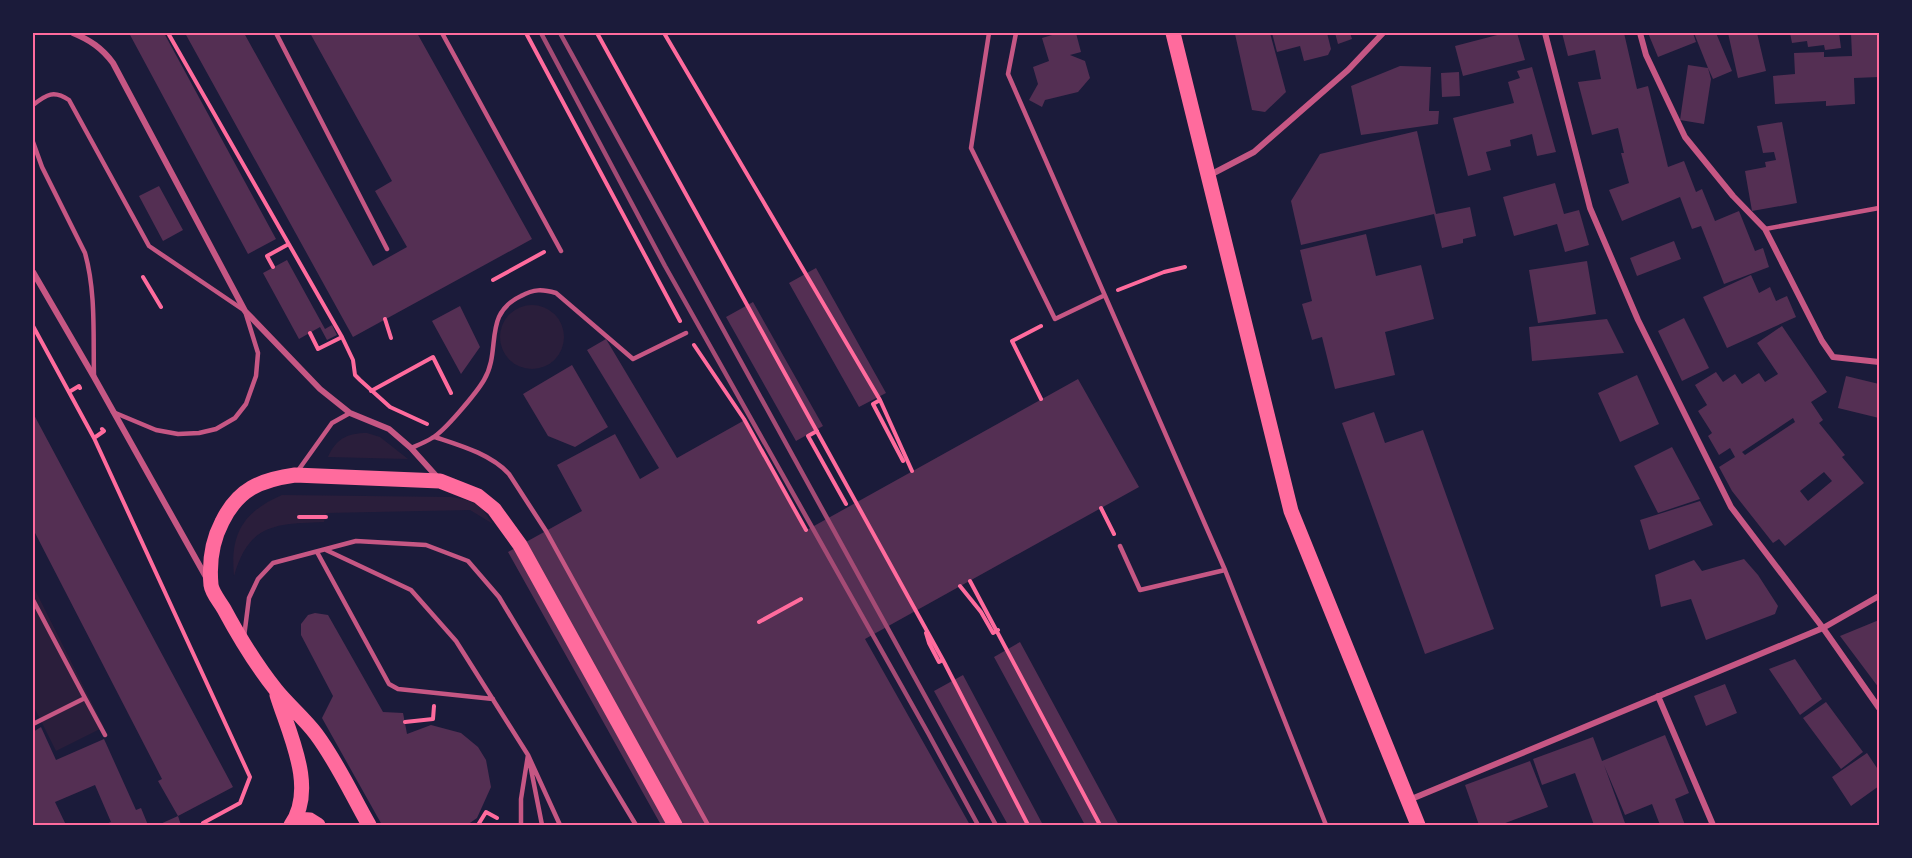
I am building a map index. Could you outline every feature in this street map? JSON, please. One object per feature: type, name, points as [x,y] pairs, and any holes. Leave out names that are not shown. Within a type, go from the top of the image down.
[{"type":"main road","points":[[1173,33],[1291,512],[1418,825]]},
{"type":"main road","points":[[369,825],[325,747],[314,731],[276,689],[243,644],[212,587],[213,548],[225,514],[254,485],[274,478],[295,475],[440,481],[478,496],[494,509],[520,545],[675,825]]},
{"type":"main road","points":[[276,689],[303,777],[303,795],[294,822],[309,820],[318,825]]},
{"type":"street","points":[[73,33],[104,50],[113,63],[246,311],[320,389],[350,413],[389,429],[411,448],[440,481]]},
{"type":"street","points":[[1208,177],[1254,152],[1348,70],[1383,33]]},
{"type":"street","points":[[1545,33],[1590,207],[1638,320],[1731,507],[1823,628],[1879,708]]},
{"type":"street","points":[[1640,33],[1646,55],[1685,137],[1733,196],[1765,229],[1822,341],[1833,357],[1879,362]]},
{"type":"street","points":[[33,272],[212,587]]},
{"type":"street","points":[[1408,800],[1823,628],[1879,596]]},
{"type":"street","points":[[1658,696],[1713,825]]},
{"type":"lane","points":[[276,33],[387,249]]},
{"type":"lane","points":[[442,33],[561,251]]},
{"type":"lane","points":[[989,33],[971,148],[1055,319],[1104,296]]},
{"type":"lane","points":[[1016,33],[1008,74],[1225,570],[1326,825]]},
{"type":"lane","points":[[33,105],[52,94],[60,94],[69,100],[149,246],[246,311],[258,353],[256,376],[246,404],[235,418],[216,429],[199,434],[178,434],[156,429],[113,412]]},
{"type":"lane","points":[[33,142],[42,166],[86,253],[93,308],[94,377]]},
{"type":"lane","points":[[1765,229],[1879,208]]},
{"type":"lane","points":[[411,448],[435,437],[470,399],[485,378],[493,356],[495,327],[501,311],[515,299],[532,290],[556,293],[633,359],[686,333]]},
{"type":"lane","points":[[295,475],[332,423],[350,413]]},
{"type":"lane","points":[[435,437],[480,455],[505,469],[509,474],[546,531],[708,825]]},
{"type":"lane","points":[[243,644],[249,598],[258,579],[273,563],[356,540],[426,545],[468,561],[499,597],[636,825]]},
{"type":"lane","points":[[1120,546],[1140,590],[1225,570]]},
{"type":"lane","points":[[326,550],[411,590],[456,640],[528,755],[560,825]]},
{"type":"lane","points":[[317,552],[389,684],[398,689],[493,699]]},
{"type":"lane","points":[[33,600],[105,735]]},
{"type":"lane","points":[[33,724],[85,698]]},
{"type":"lane","points":[[521,825],[521,799],[528,755]]},
{"type":"lane","points":[[528,755],[542,825]]},
{"type":"path","points":[[168,33],[342,338],[353,360],[355,375],[370,391],[433,357],[451,393]]},
{"type":"path","points":[[526,33],[686,333],[744,419],[806,530]]},
{"type":"path","points":[[597,33],[943,660],[1028,825]]},
{"type":"path","points":[[664,33],[880,400],[910,470],[873,404],[880,400]]},
{"type":"path","points":[[273,267],[267,256],[287,244]]},
{"type":"path","points":[[493,280],[544,252]]},
{"type":"path","points":[[1104,296],[1164,272],[1183,268]]},
{"type":"path","points":[[143,277],[161,307]]},
{"type":"path","points":[[385,319],[391,338]]},
{"type":"path","points":[[1041,399],[1012,340],[1055,319]]},
{"type":"path","points":[[33,326],[94,438],[250,777],[240,803],[203,823],[204,825]]},
{"type":"path","points":[[309,333],[318,349],[342,338]]},
{"type":"path","points":[[69,392],[78,386],[83,395]]},
{"type":"path","points":[[94,438],[104,431],[98,422]]},
{"type":"path","points":[[817,431],[808,436],[846,504]]},
{"type":"path","points":[[1101,508],[1120,546]]},
{"type":"path","points":[[299,517],[326,517]]},
{"type":"path","points":[[970,581],[1100,825]]},
{"type":"path","points":[[960,586],[981,612],[993,633],[998,630]]},
{"type":"path","points":[[759,622],[801,599]]},
{"type":"path","points":[[919,609],[929,643],[939,662],[943,660]]},
{"type":"path","points":[[405,722],[433,719],[435,693]]},
{"type":"path","points":[[478,825],[486,812],[497,818]]},
{"type":"shaded area","points":[[526,305],[538,305],[555,314],[562,325],[564,337],[562,349],[555,360],[538,369],[526,369],[514,364],[505,355],[500,343],[500,331],[505,319],[514,310]]},
{"type":"shaded area","points":[[367,433],[380,437],[408,459],[328,457],[343,438]]},
{"type":"shaded area","points":[[282,495],[451,497],[476,504],[493,524],[470,510],[326,513],[324,522],[278,526],[256,536],[240,559],[234,576],[234,548],[242,526],[257,509]]},
{"type":"shaded area","points":[[33,586],[104,727],[56,751],[33,705]]},
{"type":"building","points":[[129,33],[164,33],[276,239],[248,254]]},
{"type":"building","points":[[185,33],[244,33],[373,266],[407,247],[375,191],[392,181],[310,33],[417,33],[532,239],[353,337]]},
{"type":"building","points":[[1059,33],[1076,33],[1081,52],[1070,55],[1085,61],[1090,78],[1078,92],[1045,100],[1042,107],[1029,100],[1038,84],[1033,67],[1049,61],[1042,38]]},
{"type":"building","points":[[1270,33],[1286,92],[1265,112],[1252,110],[1235,34]]},
{"type":"building","points":[[1272,33],[1327,33],[1331,49],[1328,55],[1304,61],[1300,46],[1277,52]]},
{"type":"building","points":[[1335,33],[1350,33],[1352,39],[1338,44]]},
{"type":"building","points":[[1505,33],[1517,33],[1525,60],[1463,76],[1455,46]]},
{"type":"building","points":[[1562,33],[1624,33],[1637,89],[1648,86],[1668,167],[1684,161],[1696,192],[1702,189],[1715,221],[1739,211],[1755,251],[1763,248],[1769,267],[1724,284],[1701,226],[1692,229],[1680,197],[1622,221],[1609,190],[1629,183],[1621,153],[1624,153],[1618,128],[1592,135],[1578,82],[1601,79],[1595,50],[1568,56]]},
{"type":"building","points":[[1648,33],[1693,33],[1696,42],[1658,57]]},
{"type":"building","points":[[1694,33],[1716,33],[1732,71],[1713,79]]},
{"type":"building","points":[[1728,33],[1757,33],[1766,71],[1738,78]]},
{"type":"building","points":[[1790,33],[1839,33],[1841,48],[1825,50],[1824,45],[1808,47],[1807,41],[1792,43]]},
{"type":"building","points":[[1851,33],[1879,33],[1879,77],[1854,78],[1855,104],[1826,106],[1826,101],[1775,104],[1773,76],[1795,74],[1794,53],[1824,52],[1824,57],[1852,56]]},
{"type":"building","points":[[1688,65],[1708,68],[1711,79],[1704,124],[1680,120]]},
{"type":"building","points":[[1400,66],[1431,67],[1429,111],[1439,111],[1438,124],[1361,135],[1351,86]]},
{"type":"building","points":[[1532,67],[1556,152],[1537,156],[1532,134],[1510,140],[1511,146],[1486,152],[1491,170],[1468,176],[1453,118],[1514,103],[1508,82],[1520,78],[1517,71]]},
{"type":"building","points":[[1459,72],[1460,96],[1442,97],[1441,73]]},
{"type":"building","points":[[1782,122],[1797,203],[1752,211],[1745,171],[1766,167],[1765,162],[1776,160],[1774,152],[1763,153],[1757,126]]},
{"type":"building","points":[[1417,131],[1436,214],[1470,207],[1476,236],[1463,239],[1463,243],[1442,248],[1434,214],[1301,245],[1291,201],[1320,154]]},
{"type":"building","points":[[1555,183],[1564,214],[1579,210],[1589,245],[1565,252],[1557,224],[1514,236],[1503,197]]},
{"type":"building","points":[[159,186],[183,230],[163,241],[139,196]]},
{"type":"building","points":[[1366,234],[1376,276],[1421,265],[1434,319],[1385,332],[1395,375],[1335,389],[1322,337],[1312,340],[1302,304],[1312,301],[1300,250]]},
{"type":"building","points":[[1674,241],[1681,259],[1637,276],[1630,258]]},
{"type":"building","points":[[287,260],[325,329],[332,325],[337,335],[327,340],[320,327],[299,339],[263,273]]},
{"type":"building","points":[[1587,261],[1596,314],[1538,323],[1529,270]]},
{"type":"building","points":[[816,268],[886,393],[859,407],[789,283]]},
{"type":"building","points":[[1751,275],[1759,293],[1770,287],[1776,301],[1787,296],[1796,317],[1727,348],[1703,297]]},
{"type":"building","points":[[753,302],[823,426],[796,441],[726,317]]},
{"type":"building","points":[[460,306],[480,347],[461,374],[432,321]]},
{"type":"building","points":[[1684,318],[1709,368],[1682,381],[1658,331]]},
{"type":"building","points":[[1607,319],[1624,353],[1532,361],[1529,327]]},
{"type":"building","points":[[1782,326],[1827,392],[1811,402],[1823,420],[1819,423],[1845,455],[1842,457],[1864,483],[1785,546],[1779,539],[1773,543],[1732,491],[1719,467],[1735,457],[1730,448],[1719,455],[1708,436],[1712,433],[1698,411],[1707,405],[1695,385],[1716,372],[1723,382],[1735,374],[1742,384],[1759,373],[1765,382],[1778,374],[1757,343]],"holes":[[[1793,418],[1795,422],[1745,455],[1742,452]],[[1824,472],[1832,481],[1808,501],[1800,491]]]},
{"type":"building","points":[[606,339],[677,458],[743,421],[805,531],[1078,379],[1139,487],[865,639],[970,825],[661,825],[508,552],[582,511],[557,465],[615,434],[640,479],[659,468],[587,350]]},
{"type":"building","points":[[572,365],[608,427],[575,447],[548,436],[523,394]]},
{"type":"building","points":[[1637,375],[1659,424],[1620,442],[1598,393]]},
{"type":"building","points":[[1846,376],[1879,384],[1879,418],[1838,408]]},
{"type":"building","points":[[1374,412],[1385,443],[1423,430],[1494,629],[1425,654],[1342,423]]},
{"type":"building","points":[[33,413],[233,787],[178,816],[158,781],[162,779],[33,529]]},
{"type":"building","points":[[1672,447],[1700,499],[1658,513],[1634,466]]},
{"type":"building","points":[[1700,501],[1713,525],[1649,550],[1640,520]]},
{"type":"building","points":[[1744,559],[1758,575],[1778,606],[1775,614],[1706,640],[1691,599],[1661,607],[1655,575],[1694,560],[1702,571]]},
{"type":"building","points":[[315,613],[328,615],[383,712],[403,713],[407,734],[431,725],[461,733],[478,747],[486,760],[491,787],[477,818],[467,825],[382,825],[322,718],[333,696],[301,635],[301,624],[308,615]]},
{"type":"building","points":[[1879,620],[1879,688],[1840,636]]},
{"type":"building","points":[[1020,642],[1119,825],[1085,825],[994,657]]},
{"type":"building","points":[[1795,659],[1822,699],[1800,715],[1769,669]]},
{"type":"building","points":[[963,675],[1043,825],[1008,825],[934,691]]},
{"type":"building","points":[[1725,684],[1737,713],[1706,726],[1694,696]]},
{"type":"building","points":[[1826,702],[1863,752],[1841,769],[1803,718]]},
{"type":"building","points":[[41,727],[56,760],[104,739],[136,810],[141,808],[148,825],[103,825],[111,822],[95,785],[55,802],[66,825],[33,825],[33,732]]},
{"type":"building","points":[[1665,735],[1689,793],[1675,799],[1685,825],[1660,825],[1652,804],[1625,815],[1604,765],[1625,823],[1594,825],[1575,773],[1542,785],[1533,759],[1593,737],[1602,761]]},
{"type":"building","points":[[1867,753],[1879,771],[1879,786],[1851,806],[1832,777]]},
{"type":"building","points":[[1530,761],[1548,807],[1500,825],[1479,825],[1465,785]]},
{"type":"building","points":[[178,816],[181,825],[158,825]]},
{"type":"railway","points":[[541,33],[665,266],[978,825]]},
{"type":"railway","points":[[560,33],[996,825]]}]
